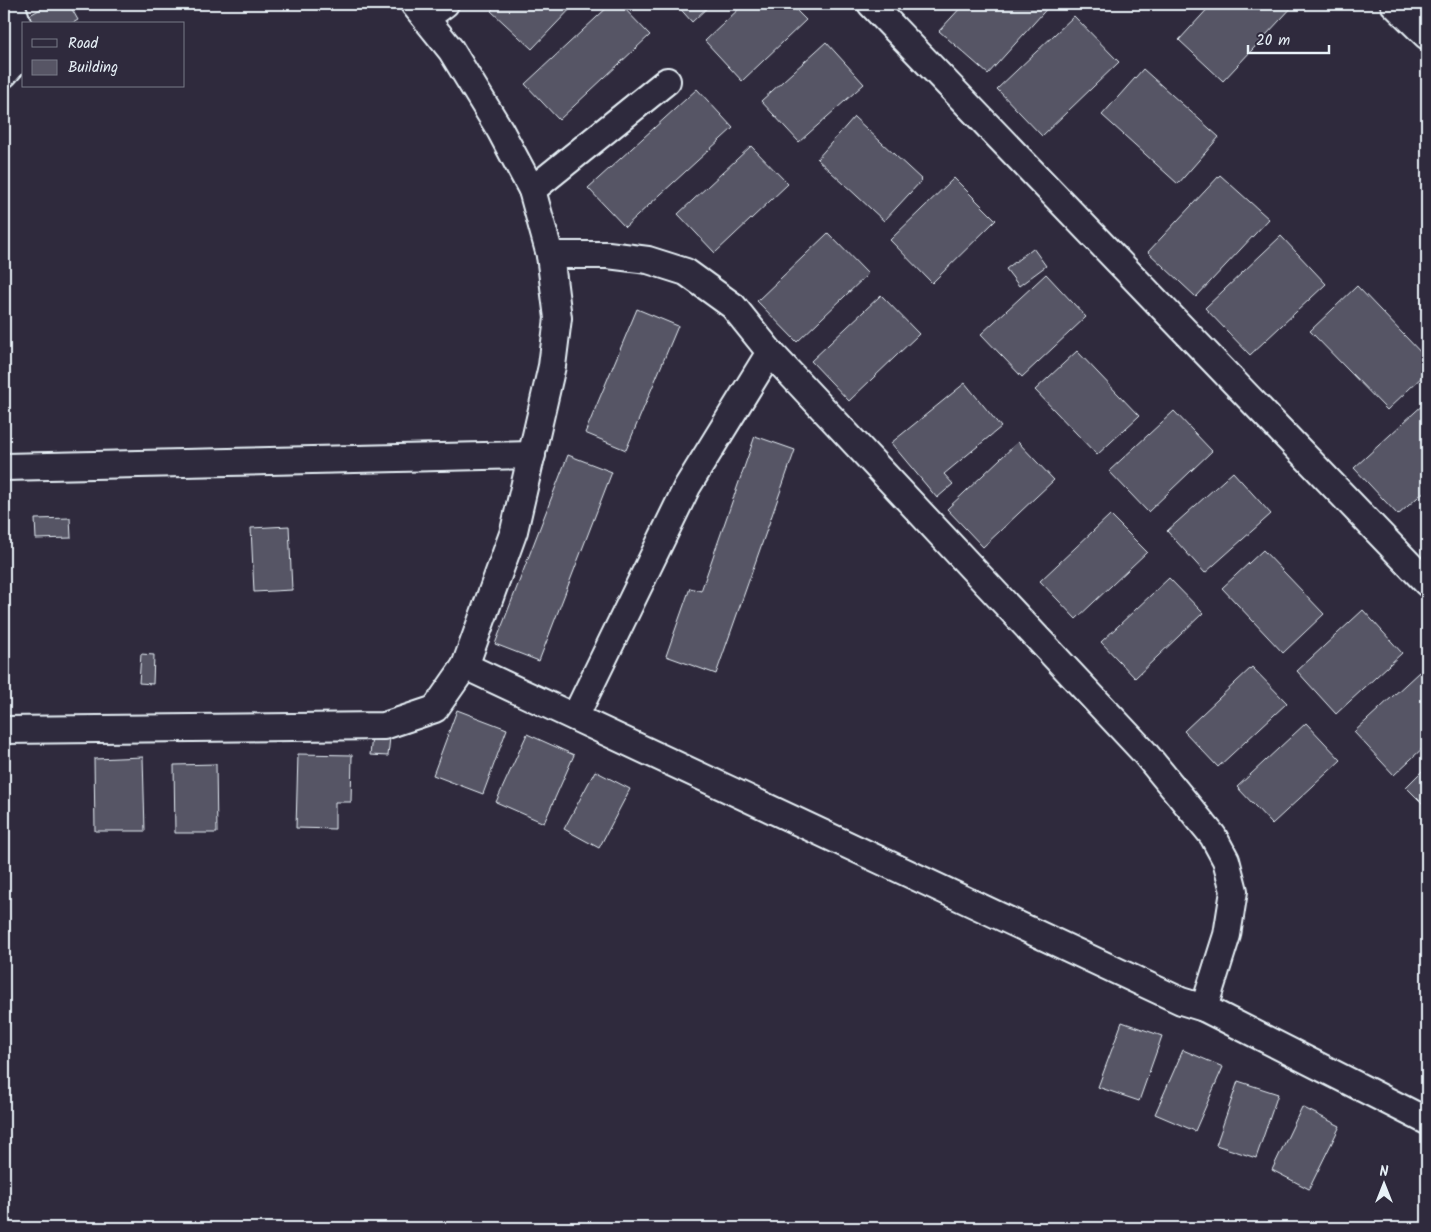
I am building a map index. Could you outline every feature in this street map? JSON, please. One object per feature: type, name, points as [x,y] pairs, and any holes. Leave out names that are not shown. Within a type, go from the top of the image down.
[{"type":"lane","points":[[4,74],[20,56],[18,25],[11,4]]},
{"type":"lane","points":[[872,4],[1427,583]]},
{"type":"lane","points":[[1394,4],[1427,36]]},
{"type":"lane","points":[[4,730],[384,726],[435,709],[465,666],[514,532],[552,366],[558,318],[550,255],[532,190],[500,130],[451,50],[429,8]]},
{"type":"lane","points":[[532,190],[667,81]]},
{"type":"lane","points":[[550,255],[608,255],[648,260],[686,272],[733,306],[770,352],[1144,752],[1213,836],[1226,860],[1234,891],[1227,935],[1204,1008]]},
{"type":"lane","points":[[575,717],[687,487],[770,352]]},
{"type":"lane","points":[[4,467],[532,455]]},
{"type":"lane","points":[[465,666],[1181,1001],[1204,1008],[1427,1121]]},
{"type":"building","points":[[50,4],[69,4],[78,20],[74,22],[29,22],[26,17]]},
{"type":"building","points":[[497,4],[575,4],[532,49],[491,11]]},
{"type":"building","points":[[611,4],[620,4],[650,35],[559,120],[525,84]]},
{"type":"building","points":[[676,4],[711,4],[692,22]]},
{"type":"building","points":[[744,4],[790,4],[806,20],[742,81],[705,41]]},
{"type":"building","points":[[964,4],[1051,4],[988,74],[939,31]]},
{"type":"building","points":[[1212,4],[1295,4],[1223,81],[1179,40]]},
{"type":"building","points":[[1074,16],[1119,62],[1042,136],[997,89]]},
{"type":"building","points":[[826,42],[864,84],[799,142],[761,101]]},
{"type":"building","points":[[1143,69],[1219,137],[1178,184],[1102,115]]},
{"type":"building","points":[[697,89],[733,128],[625,227],[588,188]]},
{"type":"building","points":[[854,117],[922,180],[884,221],[817,159]]},
{"type":"building","points":[[751,146],[788,184],[715,253],[678,214]]},
{"type":"building","points":[[1220,175],[1269,219],[1196,297],[1148,252]]},
{"type":"building","points":[[954,178],[996,220],[932,283],[890,240]]},
{"type":"building","points":[[828,233],[868,274],[797,342],[757,301]]},
{"type":"building","points":[[1281,236],[1326,284],[1250,355],[1205,308]]},
{"type":"building","points":[[1033,248],[1046,266],[1019,286],[1006,269]]},
{"type":"building","points":[[1046,274],[1086,317],[1022,377],[981,334]]},
{"type":"building","points":[[1357,286],[1427,359],[1427,372],[1387,410],[1310,331]]},
{"type":"building","points":[[881,295],[919,334],[849,401],[811,361]]},
{"type":"building","points":[[637,309],[678,326],[626,450],[585,433]]},
{"type":"building","points":[[1077,351],[1139,416],[1097,455],[1035,390]]},
{"type":"building","points":[[965,383],[1001,427],[944,474],[953,484],[937,498],[891,443]]},
{"type":"building","points":[[1427,401],[1427,489],[1398,515],[1354,468]]},
{"type":"building","points":[[1174,411],[1212,451],[1148,512],[1109,471]]},
{"type":"building","points":[[755,436],[795,450],[716,674],[666,656],[690,588],[701,591]]},
{"type":"building","points":[[1018,442],[1054,480],[983,547],[947,509]]},
{"type":"building","points":[[568,455],[612,472],[539,661],[495,644]]},
{"type":"building","points":[[1233,472],[1271,514],[1205,573],[1167,531]]},
{"type":"building","points":[[1110,515],[1147,552],[1076,619],[1040,581]]},
{"type":"building","points":[[70,518],[71,538],[36,539],[35,519]]},
{"type":"building","points":[[289,526],[292,590],[254,592],[251,528]]},
{"type":"building","points":[[1263,550],[1324,614],[1283,653],[1222,588]]},
{"type":"building","points":[[1169,578],[1203,613],[1135,678],[1101,642]]},
{"type":"building","points":[[1363,610],[1402,653],[1336,714],[1297,671]]},
{"type":"building","points":[[141,654],[154,655],[153,684],[139,683]]},
{"type":"building","points":[[1252,667],[1287,703],[1218,767],[1184,731]]},
{"type":"building","points":[[1419,672],[1427,681],[1427,744],[1394,775],[1354,732]]},
{"type":"building","points":[[457,710],[507,729],[483,794],[433,775]]},
{"type":"building","points":[[1306,723],[1341,760],[1272,824],[1237,787]]},
{"type":"building","points":[[527,734],[574,755],[544,823],[496,802]]},
{"type":"building","points":[[372,736],[390,737],[388,756],[370,755]]},
{"type":"building","points":[[298,754],[352,755],[351,802],[335,802],[335,829],[296,828]]},
{"type":"building","points":[[143,757],[145,831],[95,831],[94,759]]},
{"type":"building","points":[[216,764],[217,833],[175,833],[174,765]]},
{"type":"building","points":[[1427,766],[1427,808],[1406,787]]},
{"type":"building","points":[[595,771],[630,789],[599,848],[564,829]]},
{"type":"building","points":[[1122,1022],[1162,1036],[1139,1101],[1098,1087]]},
{"type":"building","points":[[1183,1050],[1223,1067],[1195,1131],[1155,1114]]},
{"type":"building","points":[[1238,1081],[1278,1094],[1256,1158],[1216,1145]]},
{"type":"building","points":[[1302,1107],[1340,1126],[1309,1189],[1272,1170]]}]
